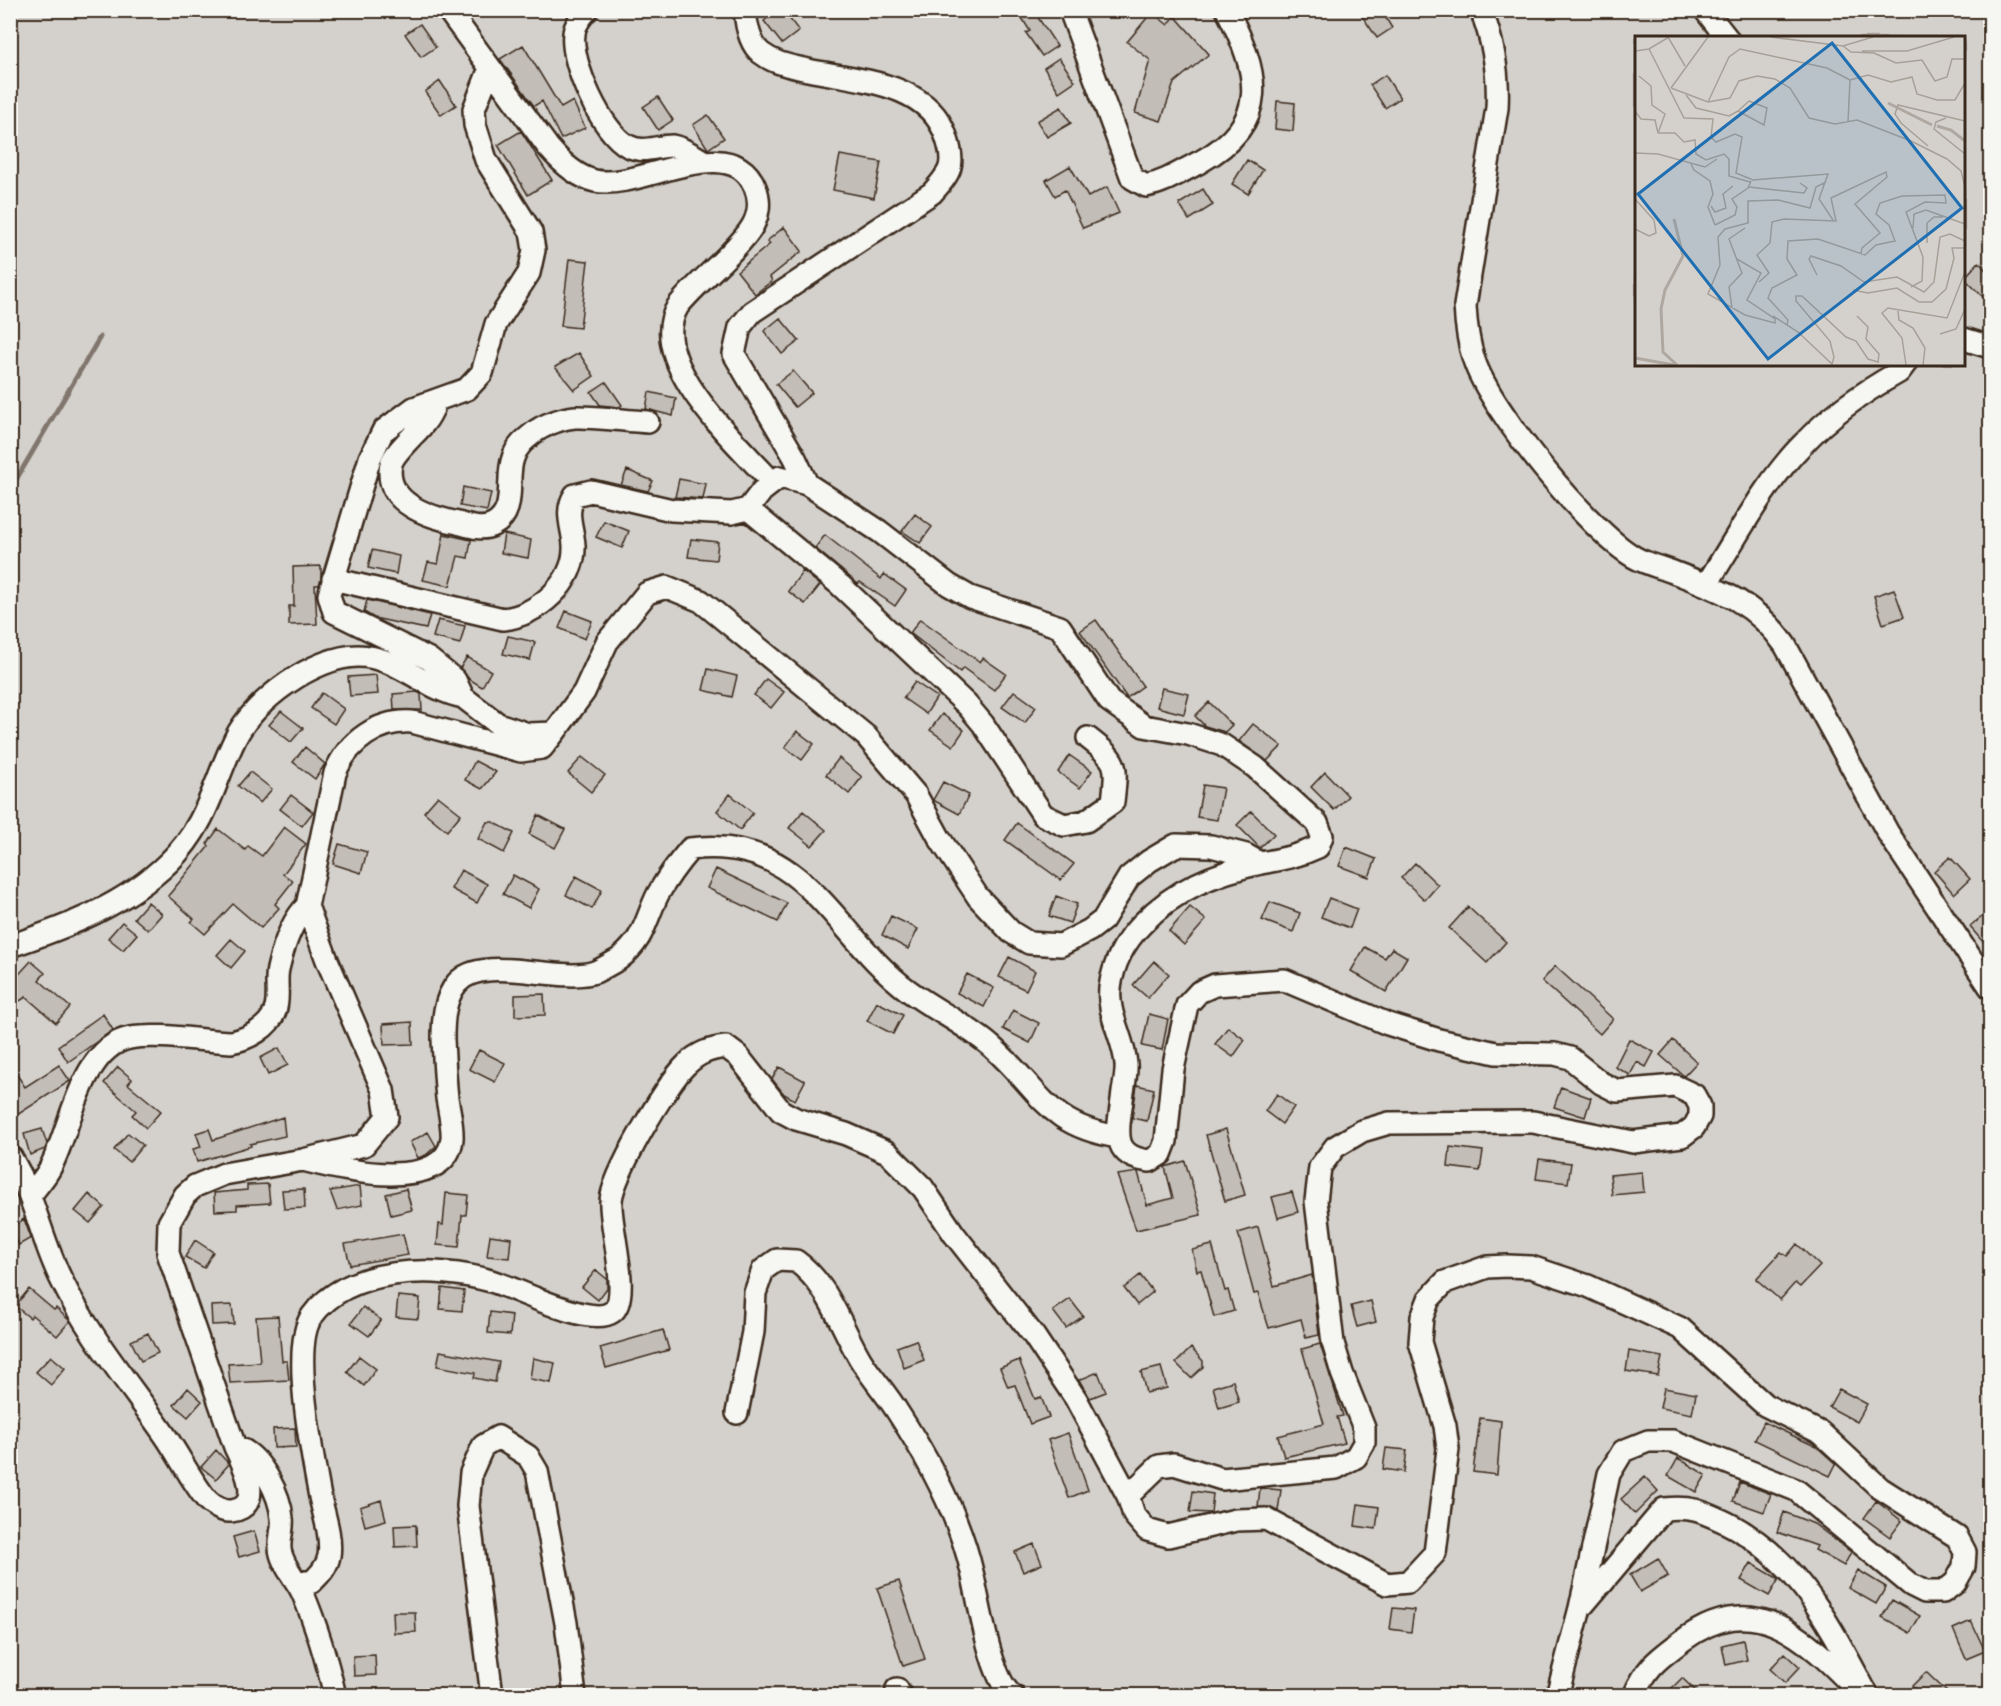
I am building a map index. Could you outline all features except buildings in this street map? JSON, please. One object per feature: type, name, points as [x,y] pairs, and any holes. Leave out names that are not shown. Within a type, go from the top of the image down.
[{"type":"street","points":[[448,10],[560,162],[583,176],[597,182],[705,162],[733,162],[750,175],[757,193],[759,207],[751,230],[678,306],[670,319],[670,341],[681,370],[699,400],[772,482]]},
{"type":"street","points":[[587,10],[573,32],[574,51],[600,114],[615,137],[629,146],[645,151],[674,146],[705,162]]},
{"type":"street","points":[[745,10],[751,37],[759,51],[778,63],[892,88],[918,99],[935,114],[952,154],[949,173],[932,193],[752,312],[740,327],[734,354],[795,458],[807,484]]},
{"type":"street","points":[[1070,10],[1132,178],[1146,186],[1162,183],[1221,150],[1234,138],[1251,111],[1254,94],[1249,59],[1227,10]]},
{"type":"street","points":[[1481,10],[1490,34],[1498,78],[1497,108],[1464,306],[1467,335],[1474,362],[1514,430],[1567,494],[1605,535],[1634,557],[1706,585],[1745,604],[1770,623],[1785,645],[1888,833],[1990,987]]},
{"type":"street","points":[[1705,10],[1725,36]]},
{"type":"street","points":[[490,68],[474,109],[479,145],[531,232],[534,250],[529,273],[496,324],[482,373],[467,389],[414,408],[384,430],[370,458],[329,595],[334,612],[429,659],[454,680],[463,697],[498,724],[528,734],[554,733]]},
{"type":"street","points":[[1965,339],[1990,347]]},
{"type":"street","points":[[1706,585],[1773,482],[1802,444],[1833,416],[1899,372],[1904,366]]},
{"type":"street","points":[[436,402],[426,422],[391,462],[390,479],[400,498],[415,510],[432,518],[486,528],[496,524],[505,513],[509,502],[512,459],[520,443],[544,426],[574,417],[648,422]]},
{"type":"street","points":[[333,579],[503,619],[516,618],[543,605],[564,578],[573,556],[574,544],[569,523],[570,502],[575,495],[583,492],[601,492],[672,510],[710,514],[748,509],[772,482],[780,477],[807,484],[879,531],[949,585],[970,597],[1060,627],[1109,701],[1126,716],[1144,726],[1188,734],[1222,745],[1275,784],[1317,823],[1322,836],[1318,847],[1299,856],[1260,863],[1179,891],[1131,935],[1121,954],[1110,988],[1111,1008],[1126,1064],[1118,1137],[1124,1151],[1133,1160],[1150,1161],[1161,1154],[1166,1141],[1173,1069],[1187,1005],[1199,992],[1215,986],[1284,980],[1388,1024],[1439,1040],[1496,1053],[1555,1054],[1570,1058],[1601,1083],[1617,1091],[1675,1086],[1694,1095],[1700,1106],[1700,1116],[1694,1127],[1682,1136],[1633,1142],[1533,1122],[1389,1123],[1362,1131],[1335,1146],[1320,1167],[1316,1201],[1333,1343],[1364,1428],[1364,1443],[1356,1457],[1336,1468],[1222,1479],[1174,1464],[1159,1466],[1128,1496]]},
{"type":"street","points":[[748,509],[840,585],[967,705],[983,724],[1043,815],[1064,825],[1086,822],[1113,802],[1117,771],[1110,755],[1088,738]]},
{"type":"street","points":[[10,1156],[30,1196],[60,1277],[78,1312],[182,1459],[208,1501],[229,1511],[240,1509],[248,1500],[251,1488],[168,1253],[169,1223],[185,1195],[207,1180],[224,1174],[303,1160],[364,1145],[387,1117],[383,1090],[307,906],[335,773],[341,759],[354,743],[377,728],[395,721],[412,722],[521,751],[542,748],[584,692],[607,642],[647,593],[667,587],[701,601],[866,736],[916,795],[940,840],[978,897],[1011,932],[1029,943],[1061,945],[1090,930],[1102,920],[1129,877],[1149,861],[1176,845],[1212,846],[1246,855],[1260,863]]},
{"type":"street","points":[[10,946],[94,915],[170,861],[194,832],[209,807],[243,725],[294,678],[327,663],[357,656],[381,659],[447,694],[463,697]]},
{"type":"street","points":[[303,1160],[343,1170],[414,1174],[430,1170],[441,1162],[449,1152],[452,1137],[444,1072],[443,1019],[448,999],[458,982],[481,970],[568,975],[595,972],[618,959],[635,944],[644,931],[658,895],[690,849],[713,846],[746,850],[773,861],[811,889],[835,912],[874,960],[909,991],[952,1016],[993,1047],[1056,1115],[1088,1132],[1118,1137]]},
{"type":"street","points":[[30,1196],[49,1170],[83,1083],[99,1059],[110,1049],[128,1039],[231,1042],[243,1040],[270,1020],[276,1010],[277,970],[296,916],[307,906]]},
{"type":"street","points":[[297,1582],[312,1582],[324,1571],[329,1555],[327,1529],[309,1440],[302,1340],[311,1317],[329,1298],[359,1282],[385,1274],[450,1273],[490,1281],[581,1314],[601,1316],[610,1314],[617,1308],[621,1292],[619,1265],[611,1226],[611,1198],[624,1161],[685,1066],[708,1049],[726,1047],[738,1056],[781,1111],[796,1119],[846,1134],[887,1152],[922,1188],[954,1234],[1034,1336],[1076,1399],[1128,1496],[1134,1515],[1147,1530],[1168,1536],[1236,1520],[1266,1519],[1387,1584],[1408,1582],[1435,1553],[1448,1449],[1445,1426],[1420,1342],[1422,1317],[1429,1299],[1445,1282],[1487,1267],[1531,1267],[1588,1286],[1680,1328],[1766,1405],[1821,1433],[1880,1488],[1957,1537],[1965,1552],[1964,1567],[1955,1583],[1943,1592],[1925,1592],[1911,1585],[1797,1490],[1673,1441],[1648,1441],[1623,1451],[1609,1474],[1580,1608],[1557,1695]]},
{"type":"street","points":[[737,1413],[753,1332],[755,1293],[763,1270],[777,1260],[796,1260],[820,1284],[861,1360],[898,1412],[936,1478],[966,1545],[997,1671],[1008,1692],[1013,1695]]},
{"type":"street","points":[[492,1695],[468,1506],[471,1473],[483,1446],[498,1437],[528,1456],[537,1471],[566,1623],[575,1695]]},
{"type":"street","points":[[235,1447],[251,1454],[270,1483],[281,1508],[283,1520],[280,1553],[297,1582],[321,1643],[335,1695]]},
{"type":"street","points":[[1580,1608],[1664,1509],[1696,1508],[1748,1534],[1763,1544],[1779,1561],[1810,1595],[1868,1695]]},
{"type":"street","points":[[1634,1695],[1649,1666],[1688,1637],[1702,1628],[1722,1621],[1750,1618],[1784,1626],[1815,1647],[1863,1695]]},
{"type":"shaded area","points":[[11,11],[1990,11],[1990,1695],[11,1696]]},
{"type":"waterway","points":[[10,490],[100,337]]}]
